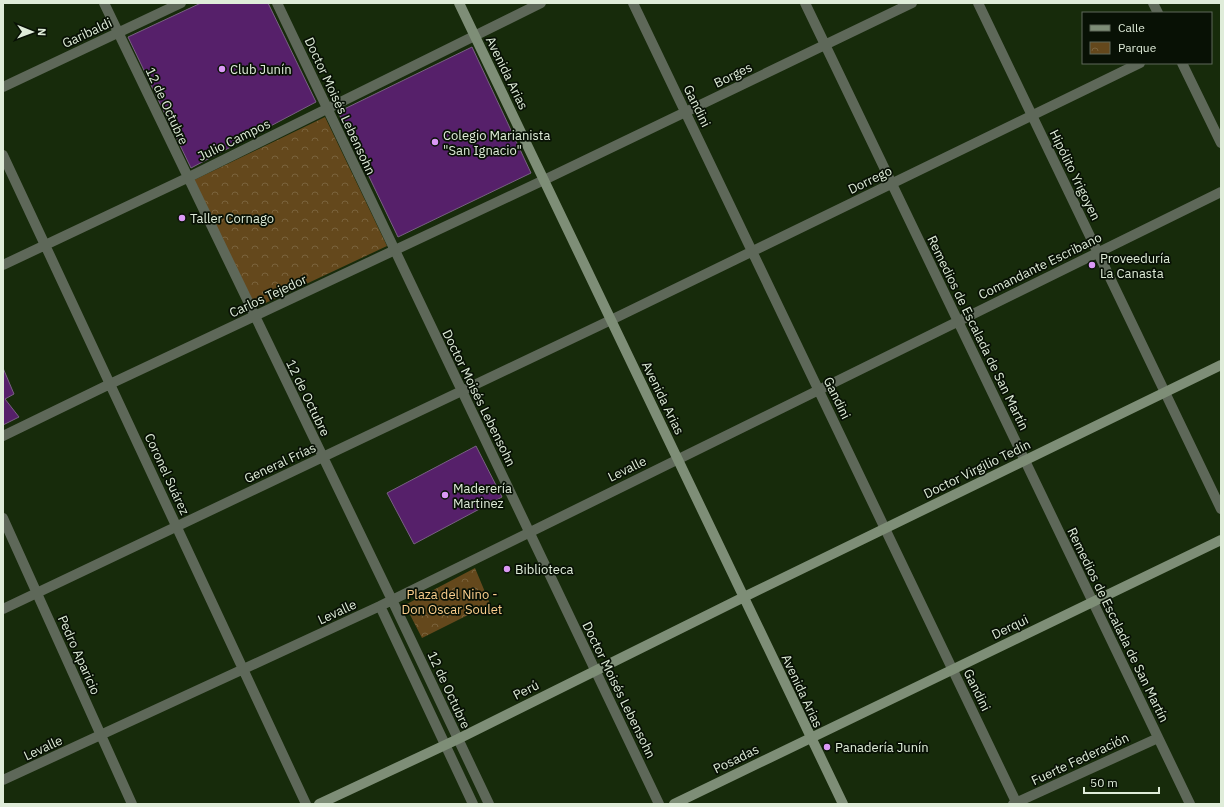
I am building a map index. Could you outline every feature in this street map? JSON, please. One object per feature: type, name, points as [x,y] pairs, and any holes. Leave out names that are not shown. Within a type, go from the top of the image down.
[{"type":"main road","name":"Avenida Arias","points":[[460,3],[744,596],[810,738],[843,804]]},
{"type":"main road","name":"Doctor Virgilio Tedín","points":[[744,596],[1221,365]]},
{"type":"main road","name":"Derqui","points":[[810,738],[1221,540]]},
{"type":"main road","name":"Perú","points":[[319,804],[458,739],[744,596]]},
{"type":"main road","name":"Posadas","points":[[674,804],[810,738]]},
{"type":"street","name":"12 de Octubre","points":[[104,3],[489,804]]},
{"type":"street","name":"Garibaldi","points":[[3,87],[181,3]]},
{"type":"street","name":"Doctor Moisés Lebensohn","points":[[277,3],[461,392],[659,804]]},
{"type":"street","name":"Julio Campos","points":[[3,265],[187,178],[541,3]]},
{"type":"street","name":"Gandini","points":[[633,3],[1016,804]]},
{"type":"street","name":"Remedios de Escalada de San Martín","points":[[805,3],[1190,804]]},
{"type":"street","name":"Borges","points":[[544,180],[912,3]]},
{"type":"street","name":"Hipólito Yrigoyen","points":[[978,3],[1221,509]]},
{"type":"street","points":[[1153,3],[1158,12]]},
{"type":"street","name":"Dorrego","points":[[611,320],[1138,64]]},
{"type":"street","points":[[1182,64],[1221,143]]},
{"type":"street","name":"Coronel Suárez","points":[[3,155],[306,804]]},
{"type":"street","name":"Carlos Tejedor","points":[[3,436],[110,384],[544,180]]},
{"type":"street","name":"Comandante Escribano","points":[[677,458],[1221,192]]},
{"type":"street","name":"General Frías","points":[[3,609],[611,320]]},
{"type":"street","name":"Levalle","points":[[3,780],[380,606],[677,458]]},
{"type":"street","name":"Pedro Aparicio","points":[[3,518],[132,804]]},
{"type":"street","name":"12 de Octubre","points":[[380,606],[473,804]]},
{"type":"street","name":"Fuerte Federación","points":[[1016,804],[1158,738]]},
{"type":"green space","points":[[325,117],[387,246],[255,308],[194,180]]},
{"type":"green space","name":"Plaza del Nino - Don Oscar Soulet","points":[[475,568],[490,604],[422,638],[405,605]]},
{"type":"building","name":"Club Junín","points":[[201,3],[268,3],[316,102],[191,168],[128,37]]},
{"type":"building","name":"Colegio Marianista \"San Ignacio\"","points":[[472,47],[531,173],[398,237],[338,112]]},
{"type":"building","points":[[3,368],[14,394],[5,399],[19,417],[3,425]]},
{"type":"building","name":"Maderería Martinez","points":[[476,446],[502,497],[414,544],[387,493]]},
{"type":"place","name":"Club Junín","points":[[222,69]]},
{"type":"place","name":"Colegio Marianista \"San Ignacio\"","points":[[435,142]]},
{"type":"place","name":"Taller Cornago","points":[[182,218]]},
{"type":"place","name":"Proveeduría La Canasta","points":[[1092,265]]},
{"type":"place","name":"Maderería Martinez","points":[[445,495]]},
{"type":"place","name":"Biblioteca","points":[[507,569]]},
{"type":"place","name":"Panadería Junín","points":[[827,747]]}]
